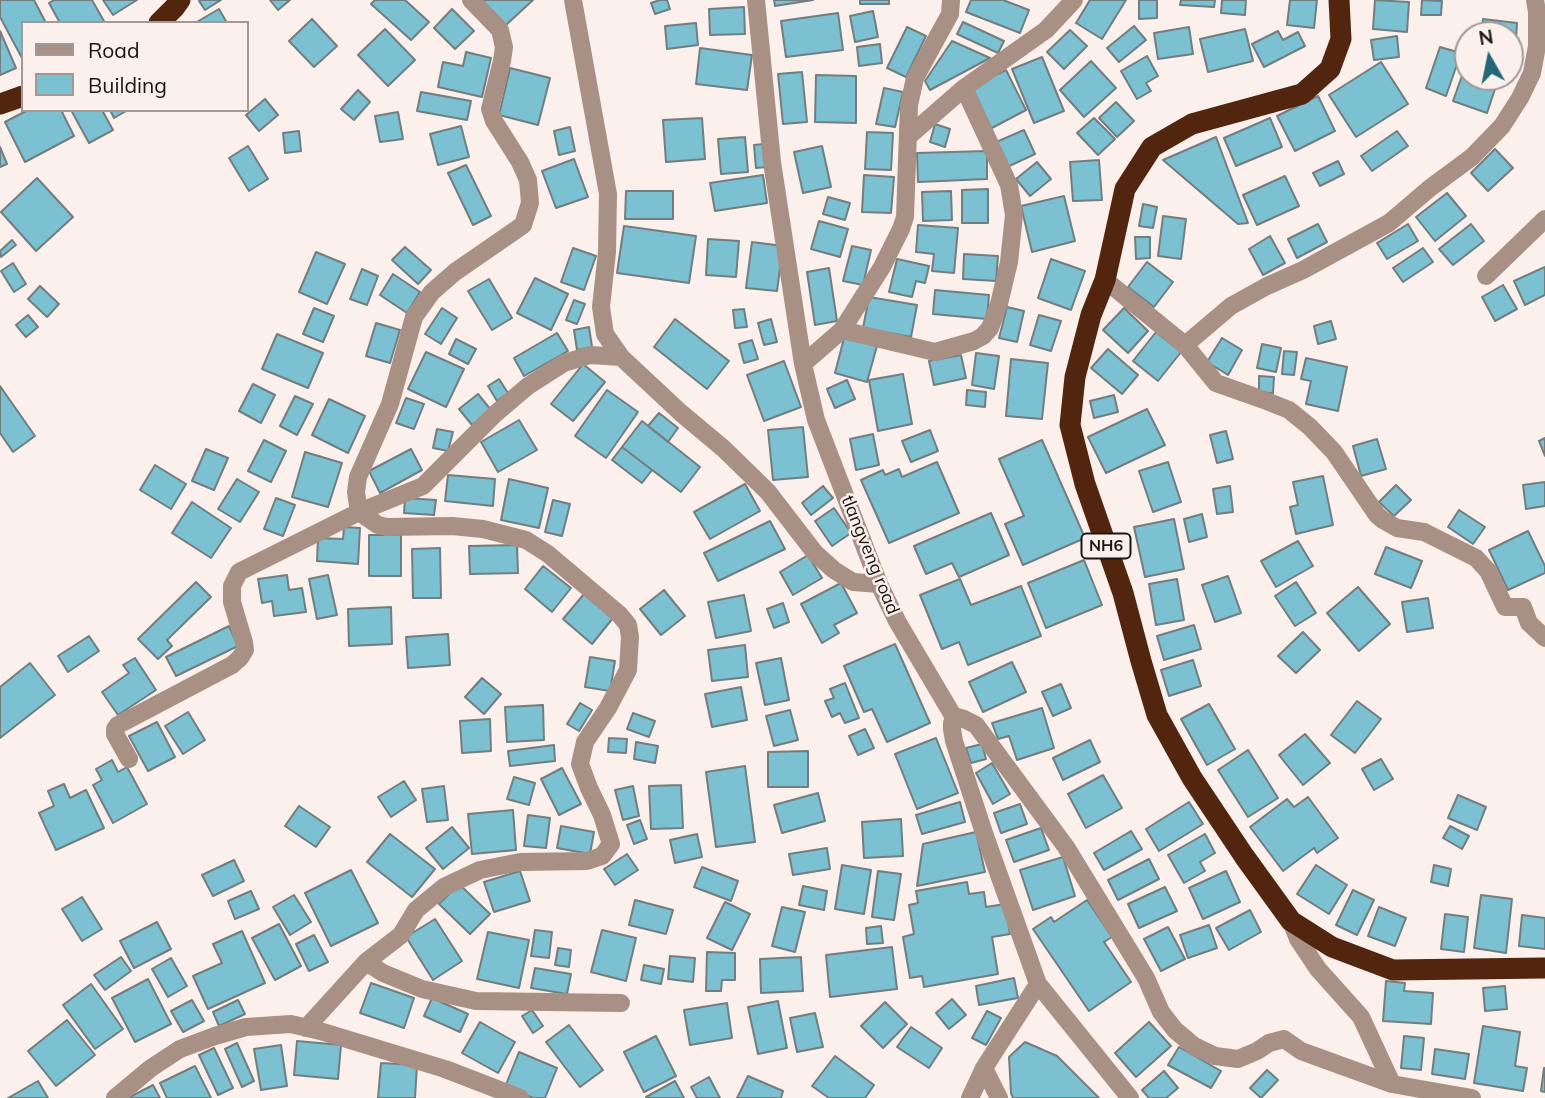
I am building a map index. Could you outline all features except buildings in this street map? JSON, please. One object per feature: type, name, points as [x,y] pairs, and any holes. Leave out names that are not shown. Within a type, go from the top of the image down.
[{"type":"highway","points":[[161,21],[180,0]]},
{"type":"highway","name":"NH6","points":[[1339,0],[1341,40],[1330,69],[1302,94],[1192,124],[1152,147],[1125,189],[1105,280],[1091,315],[1075,377],[1070,425],[1085,484],[1123,593],[1157,715],[1200,789],[1291,921],[1332,947],[1393,970],[1545,968]]},
{"type":"highway","points":[[0,104],[21,97]]},
{"type":"street","points":[[306,1028],[366,962],[401,935],[416,910],[444,887],[481,870],[520,862],[587,861],[602,856],[611,844],[580,764],[585,742],[608,708],[628,670],[628,625],[619,614],[548,554],[526,540],[483,528],[387,527],[378,525],[359,512],[356,492],[358,477],[390,404],[414,317],[432,292],[455,272],[523,225],[530,203],[528,180],[494,121],[490,109],[504,47],[500,30],[471,0]]},
{"type":"street","points":[[573,0],[608,194],[607,252],[601,307],[605,334],[621,357],[768,492],[815,553],[853,582],[879,584]]},
{"type":"street","name":"tlangveng road","points":[[756,0],[772,162],[803,364],[816,420],[879,584],[897,621],[955,719],[952,729],[954,741],[1038,984],[1130,1098]]},
{"type":"street","points":[[803,364],[842,330],[882,267],[901,229],[905,217],[909,105],[915,78],[950,14],[951,0]]},
{"type":"street","points":[[909,135],[964,88],[1046,30],[1074,0]]},
{"type":"street","points":[[1185,345],[1231,306],[1389,223],[1472,157],[1502,125],[1532,73],[1541,30],[1535,0]]},
{"type":"street","points":[[842,330],[935,352],[974,341],[990,328],[1009,262],[1014,215],[1009,185],[964,88]]},
{"type":"street","points":[[1486,276],[1545,219]]},
{"type":"street","points":[[1105,280],[1185,345],[1216,383],[1289,411],[1310,427],[1334,452],[1382,520],[1397,528],[1424,532],[1476,558],[1488,571],[1505,607],[1523,607],[1529,623],[1545,638]]},
{"type":"street","points":[[129,759],[116,734],[118,725],[232,665],[245,650],[232,602],[232,586],[239,572],[359,512],[422,486],[495,414],[528,386],[564,363],[590,355],[621,357]]},
{"type":"street","points":[[955,719],[957,717],[976,724],[1066,846],[1146,978],[1161,1012],[1175,1030],[1194,1046],[1215,1056],[1238,1059],[1269,1043],[1284,1039],[1301,1051],[1392,1084],[1472,1098]]},
{"type":"street","points":[[1291,921],[1298,939],[1318,969],[1361,1017],[1392,1084]]},
{"type":"street","points":[[366,962],[383,974],[422,989],[476,1001],[621,1003]]},
{"type":"street","points":[[970,1098],[984,1068],[1038,984]]},
{"type":"street","points":[[115,1098],[151,1068],[180,1049],[246,1027],[290,1024],[445,1069],[520,1098]]},
{"type":"street","points":[[984,1068],[999,1098]]}]
